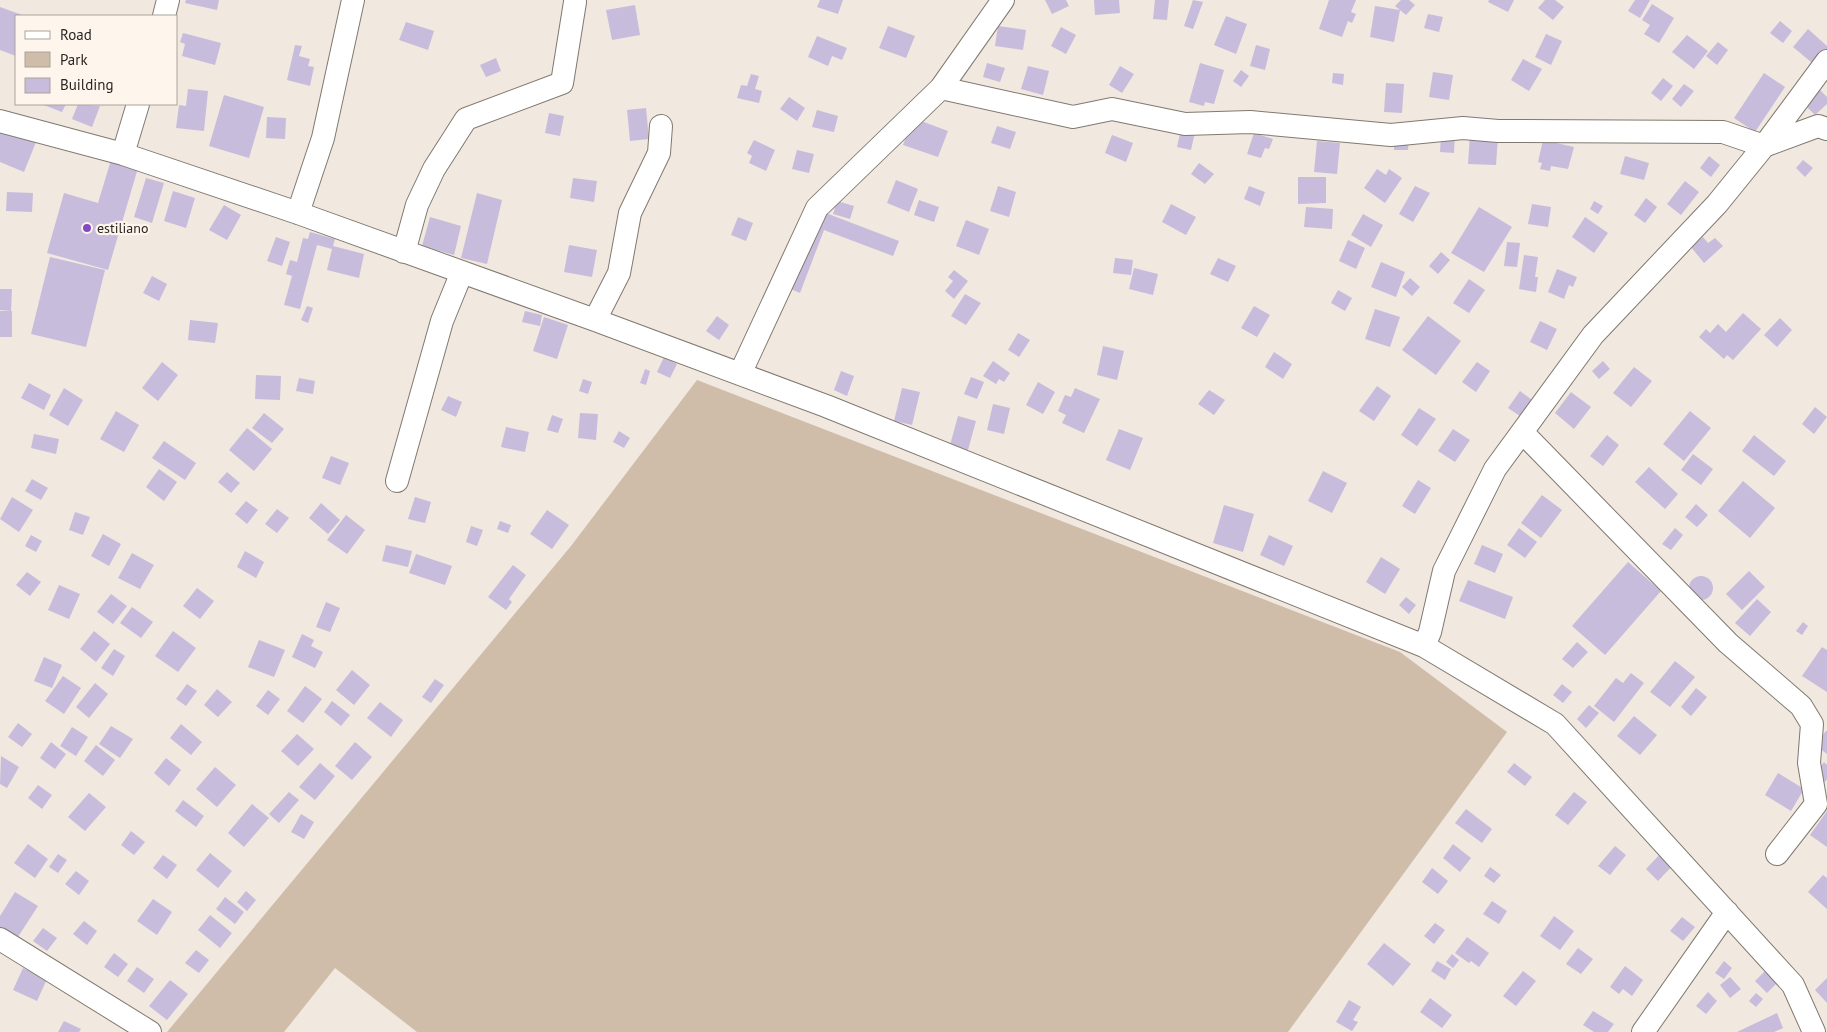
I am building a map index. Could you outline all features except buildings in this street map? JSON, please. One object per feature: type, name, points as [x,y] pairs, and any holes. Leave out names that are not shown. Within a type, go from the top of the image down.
[{"type":"street","points":[[164,15],[168,0]]},
{"type":"street","points":[[298,214],[322,138],[353,0]]},
{"type":"street","points":[[740,374],[817,208],[941,88],[1003,0]]},
{"type":"street","points":[[404,252],[417,205],[434,169],[466,119],[562,84],[575,2]]},
{"type":"street","points":[[1424,646],[1430,632],[1444,571],[1495,469],[1593,335],[1717,204],[1764,146],[1827,62]]},
{"type":"street","points":[[941,88],[1073,117],[1112,109],[1185,124],[1250,122],[1391,135],[1463,128],[1498,131],[1723,132],[1764,146],[1818,126],[1827,129]]},
{"type":"street","points":[[123,154],[138,105]]},
{"type":"street","points":[[0,121],[123,154],[595,320],[826,406],[1424,646],[1555,724],[1793,985],[1814,1032]]},
{"type":"street","points":[[595,320],[618,273],[630,213],[659,153],[661,126]]},
{"type":"street","points":[[397,481],[442,321],[462,272]]},
{"type":"street","points":[[1522,432],[1728,643],[1801,706],[1812,724],[1809,764],[1816,804],[1777,854]]},
{"type":"street","points":[[1643,1032],[1727,912]]},
{"type":"street","points":[[0,939],[150,1032]]},
{"type":"green space","points":[[697,380],[1400,652],[1507,732],[1288,1032],[417,1032],[335,968],[284,1032],[167,1032],[571,546]]},
{"type":"place","name":"estiliano","points":[[87,228]]}]
